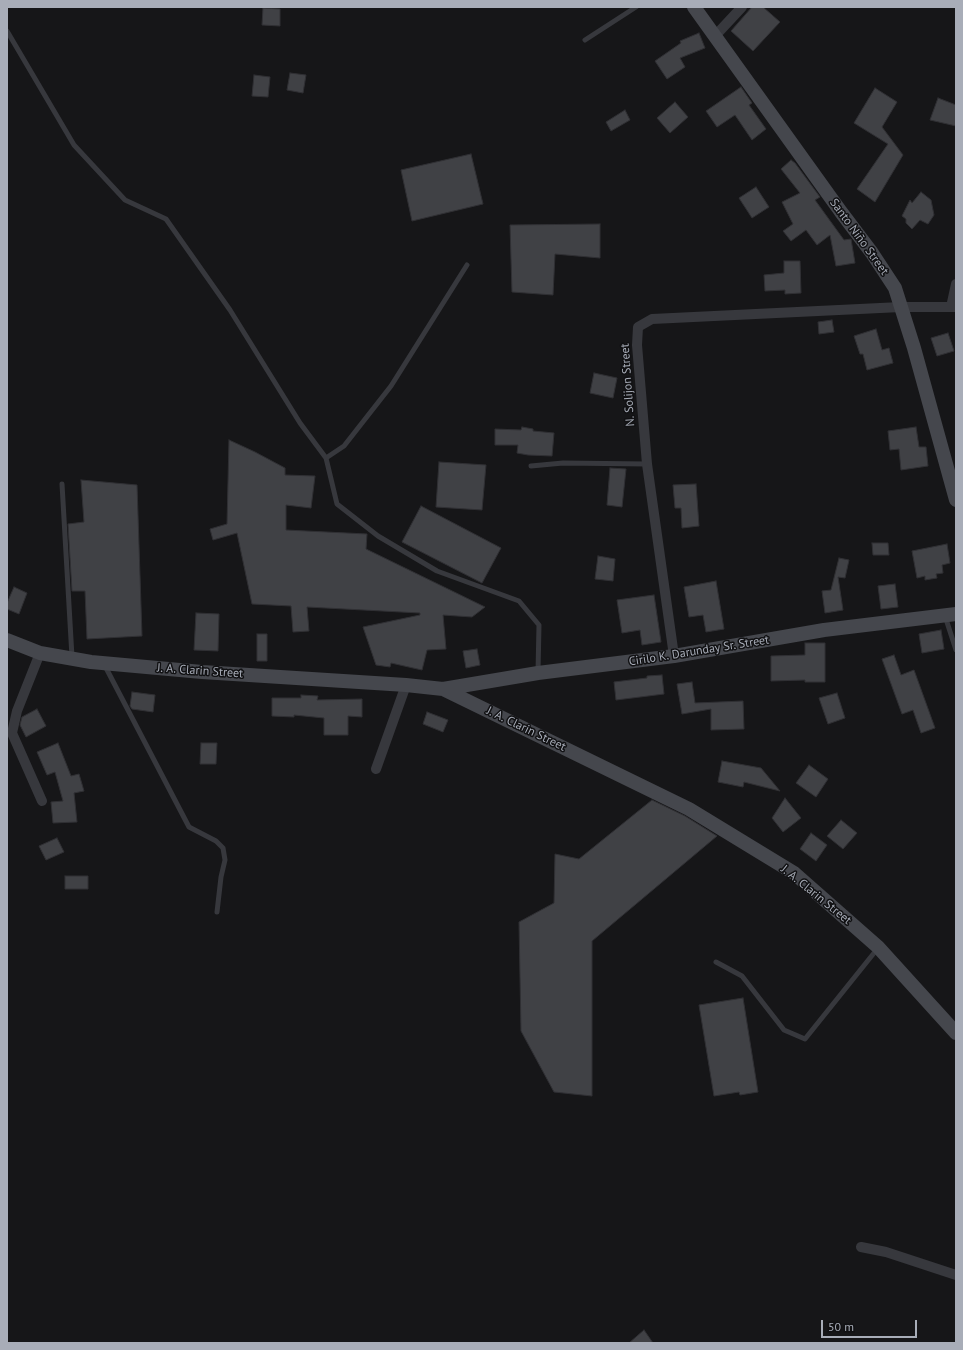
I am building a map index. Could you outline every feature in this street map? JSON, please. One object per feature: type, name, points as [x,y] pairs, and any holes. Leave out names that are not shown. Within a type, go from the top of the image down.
[{"type":"main road","name":"Santo Niño Street","points":[[694,7],[896,288],[956,500]]},
{"type":"main road","name":"Cirilo K. Darunday Sr. Street","points":[[443,689],[538,673],[674,656],[824,630],[950,615]]},
{"type":"main road","name":"J. A. Clarin Street","points":[[7,640],[40,653],[104,663],[202,672],[406,685],[443,689],[689,809],[794,873],[878,947],[956,1033]]},
{"type":"street","points":[[715,36],[742,7]]},
{"type":"street","points":[[901,307],[953,307],[956,284]]},
{"type":"street","name":"N. Solijon Street","points":[[674,656],[647,464],[637,345],[638,327],[652,319],[901,307]]},
{"type":"street","points":[[40,653],[17,711],[12,733],[42,801]]},
{"type":"street","points":[[376,768],[406,685]]},
{"type":"street","points":[[861,1247],[886,1252],[956,1275]]},
{"type":"lane","points":[[585,40],[636,7]]},
{"type":"lane","points":[[7,31],[74,144],[125,200],[166,219],[230,310],[300,422],[326,458],[337,504],[378,536],[437,570],[519,601],[539,625],[538,673]]},
{"type":"lane","points":[[326,458],[344,446],[391,386],[467,264]]},
{"type":"lane","points":[[531,466],[563,463],[647,464]]},
{"type":"lane","points":[[62,484],[72,658]]},
{"type":"lane","points":[[950,615],[956,650]]},
{"type":"lane","points":[[104,663],[189,827],[216,841],[223,848],[225,860],[216,912]]},
{"type":"lane","points":[[716,962],[742,976],[784,1030],[805,1039],[878,947]]},
{"type":"building","points":[[752,7],[763,7],[780,22],[753,51],[731,31]]},
{"type":"building","points":[[263,8],[280,9],[280,26],[262,25]]},
{"type":"building","points":[[699,33],[705,48],[680,58],[685,67],[667,79],[655,61],[681,43],[680,41]]},
{"type":"building","points":[[290,73],[306,75],[303,93],[287,90]]},
{"type":"building","points":[[254,75],[270,77],[268,97],[252,96]]},
{"type":"building","points":[[741,87],[752,103],[749,105],[766,129],[752,140],[735,115],[717,127],[706,111]]},
{"type":"building","points":[[875,88],[897,102],[882,127],[903,155],[875,202],[857,189],[888,144],[854,123]]},
{"type":"building","points":[[938,98],[956,105],[956,126],[930,120]]},
{"type":"building","points":[[675,102],[688,117],[670,133],[657,118]]},
{"type":"building","points":[[625,110],[630,120],[611,131],[606,122]]},
{"type":"building","points":[[471,154],[483,204],[412,221],[401,170]]},
{"type":"building","points":[[791,160],[795,163],[820,197],[815,200],[844,240],[851,239],[855,263],[836,266],[830,235],[817,245],[806,230],[791,241],[783,231],[793,224],[782,202],[800,193],[781,169]]},
{"type":"building","points":[[756,187],[769,207],[752,218],[739,198]]},
{"type":"building","points":[[921,192],[931,200],[934,215],[928,224],[920,220],[912,229],[906,223],[906,219],[902,216],[910,200],[912,203]]},
{"type":"building","points":[[600,224],[600,258],[555,254],[553,295],[512,292],[510,225]]},
{"type":"building","points":[[784,261],[800,261],[801,293],[785,294],[785,290],[765,291],[764,275],[784,273]]},
{"type":"building","points":[[832,320],[834,332],[819,334],[818,322]]},
{"type":"building","points":[[876,329],[882,350],[889,348],[893,363],[867,370],[863,354],[860,354],[854,336]]},
{"type":"building","points":[[948,333],[954,351],[937,356],[931,338]]},
{"type":"building","points":[[594,373],[617,378],[613,398],[590,393]]},
{"type":"building","points":[[522,427],[533,429],[533,431],[554,433],[552,456],[517,453],[518,445],[495,445],[495,429],[521,430]]},
{"type":"building","points":[[916,427],[919,447],[926,447],[928,466],[901,470],[899,449],[890,450],[888,431]]},
{"type":"building","points":[[229,440],[285,468],[285,475],[315,476],[311,508],[286,505],[286,530],[367,534],[366,549],[485,607],[472,617],[443,615],[446,649],[427,650],[422,670],[391,663],[390,667],[376,665],[363,627],[420,615],[420,613],[307,607],[309,631],[293,632],[291,606],[252,604],[237,533],[213,540],[210,529],[227,524]]},
{"type":"building","points":[[439,462],[486,465],[482,510],[436,507]]},
{"type":"building","points":[[610,468],[626,469],[622,507],[607,505]]},
{"type":"building","points":[[81,480],[137,485],[142,636],[87,639],[85,591],[72,591],[68,524],[84,522]]},
{"type":"building","points":[[696,484],[699,526],[682,528],[681,508],[675,508],[673,485]]},
{"type":"building","points":[[421,506],[501,548],[482,583],[402,542]]},
{"type":"building","points":[[872,543],[888,543],[889,555],[873,555]]},
{"type":"building","points":[[947,544],[950,563],[942,565],[943,573],[936,574],[937,578],[925,580],[925,576],[917,578],[912,551]]},
{"type":"building","points":[[598,556],[615,559],[613,581],[595,579]]},
{"type":"building","points":[[839,558],[849,560],[845,578],[838,577],[843,610],[825,613],[822,591],[831,590]]},
{"type":"building","points":[[716,581],[724,629],[706,632],[703,615],[689,617],[684,587]]},
{"type":"building","points":[[895,584],[898,607],[881,609],[878,586]]},
{"type":"building","points":[[14,587],[27,593],[19,614],[7,609],[7,603]]},
{"type":"building","points":[[654,595],[661,642],[642,645],[640,630],[622,633],[617,600]]},
{"type":"building","points":[[196,613],[219,614],[218,651],[194,650]]},
{"type":"building","points":[[941,630],[944,649],[922,653],[919,634]]},
{"type":"building","points":[[257,634],[267,634],[267,661],[257,661]]},
{"type":"building","points":[[805,643],[825,643],[825,682],[805,682],[805,680],[771,681],[771,656],[805,655]]},
{"type":"building","points":[[477,649],[480,665],[466,668],[463,651]]},
{"type":"building","points":[[894,655],[901,675],[914,670],[935,728],[921,733],[913,710],[902,714],[882,659]]},
{"type":"building","points":[[662,675],[664,694],[616,700],[614,682]]},
{"type":"building","points":[[692,682],[695,703],[743,701],[744,729],[711,730],[711,709],[682,714],[677,684]]},
{"type":"building","points":[[132,692],[155,695],[153,712],[132,709],[130,706]]},
{"type":"building","points":[[837,693],[845,718],[828,724],[819,698]]},
{"type":"building","points":[[301,695],[318,696],[317,700],[362,699],[362,717],[348,716],[348,735],[324,735],[324,718],[294,715],[294,717],[272,716],[272,698],[301,698]]},
{"type":"building","points":[[37,709],[46,726],[26,737],[20,725],[22,717]]},
{"type":"building","points":[[427,712],[448,720],[443,732],[423,724]]},
{"type":"building","points":[[58,743],[71,776],[79,774],[84,791],[74,793],[77,822],[53,823],[51,802],[63,801],[55,772],[47,775],[37,752]]},
{"type":"building","points":[[201,743],[217,743],[216,764],[200,764]]},
{"type":"building","points":[[722,761],[761,768],[780,791],[744,782],[743,787],[718,782]]},
{"type":"building","points":[[809,765],[828,779],[816,797],[796,783]]},
{"type":"building","points":[[785,798],[801,818],[783,832],[772,818]]},
{"type":"building","points":[[652,800],[685,816],[717,836],[592,941],[592,1096],[554,1092],[521,1031],[519,922],[554,903],[555,854],[579,859]]},
{"type":"building","points":[[841,820],[857,833],[843,849],[827,836]]},
{"type":"building","points":[[811,833],[827,845],[816,861],[800,849]]},
{"type":"building","points":[[57,838],[64,852],[46,860],[39,846]]},
{"type":"building","points":[[65,876],[88,876],[88,889],[65,889]]},
{"type":"building","points":[[743,998],[758,1092],[740,1095],[739,1092],[714,1096],[699,1005]]},
{"type":"building","points":[[644,1330],[653,1343],[629,1343]]}]
